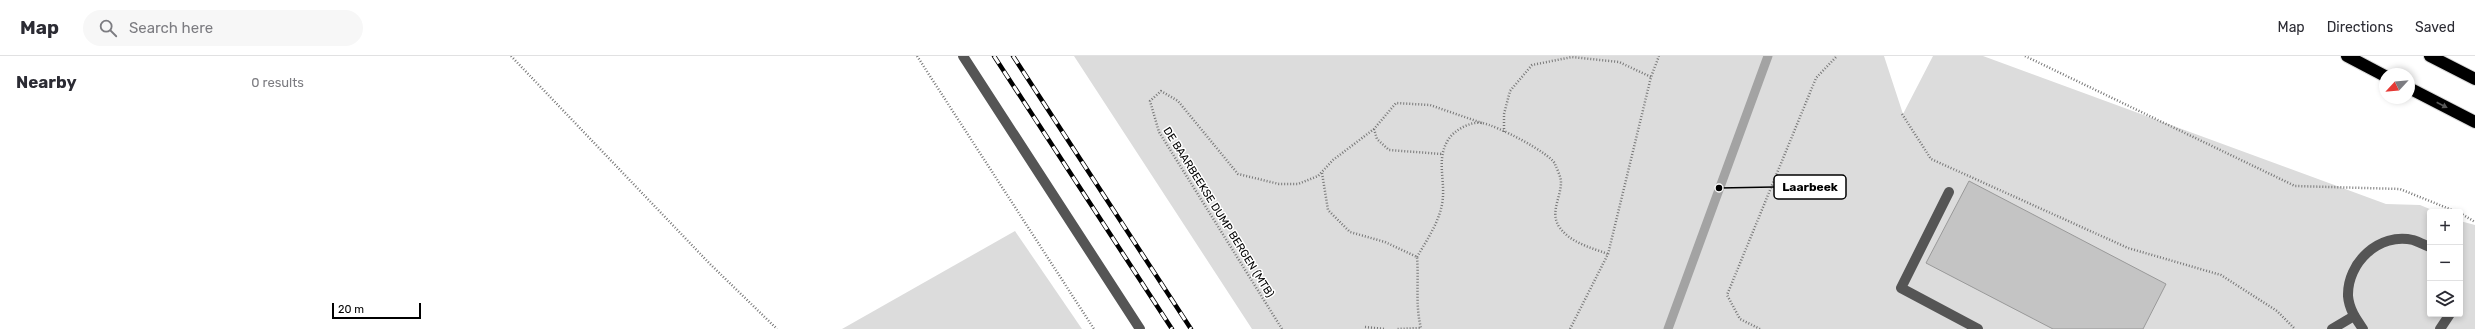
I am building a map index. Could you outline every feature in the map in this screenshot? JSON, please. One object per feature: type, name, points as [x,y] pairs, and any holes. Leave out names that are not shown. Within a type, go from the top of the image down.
[{"type":"highway","points":[[2347,56],[2379,73]]},
{"type":"highway","points":[[2430,56],[2475,79]]},
{"type":"highway","points":[[2415,91],[2475,122]]},
{"type":"street","points":[[963,56],[1140,329]]},
{"type":"street","points":[[1949,192],[1901,288],[1978,329]]},
{"type":"street","points":[[2363,329],[2354,316],[2348,297],[2350,277],[2360,260],[2374,247],[2393,240],[2412,240],[2427,246]]},
{"type":"street","points":[[2332,329],[2354,316]]},
{"type":"street","points":[[2440,329],[2448,317]]},
{"type":"path","points":[[512,56],[709,263],[777,329]]},
{"type":"path","points":[[917,56],[1094,329]]},
{"type":"path","points":[[1570,329],[1608,254],[1651,77],[1659,56]]},
{"type":"path","points":[[1760,329],[1740,320],[1727,295],[1816,78],[1837,56]]},
{"type":"path","points":[[2025,56],[2295,186],[2400,189],[2449,209]]},
{"type":"path","points":[[1504,132],[1504,114],[1510,91],[1532,65],[1572,57],[1619,62],[1651,77]]},
{"type":"path","name":"DE BAARBEEKSE DUMP BERGEN (MTB)","points":[[1282,329],[1159,132],[1150,101],[1161,91],[1178,101],[1238,174],[1279,184],[1298,184],[1318,176],[1332,160],[1374,129],[1396,103],[1430,105],[1482,123],[1504,132],[1537,149],[1555,163],[1561,181],[1555,216],[1560,228],[1572,239],[1608,254]]},
{"type":"path","points":[[1902,114],[1931,160],[2128,248],[2221,275],[2277,311],[2295,329]]},
{"type":"path","points":[[1397,329],[1421,329],[1417,310],[1419,284],[1417,257],[1440,214],[1443,195],[1440,172],[1442,154],[1449,139],[1463,126],[1482,123]]},
{"type":"path","points":[[1374,129],[1377,139],[1389,150],[1442,154]]},
{"type":"path","points":[[1322,172],[1328,210],[1350,232],[1385,242],[1417,257]]},
{"type":"path","points":[[2463,215],[2475,222]]},
{"type":"path","points":[[1365,327],[1385,329]]},
{"type":"shaded area","points":[[1074,56],[1884,56],[1903,114],[1933,56],[1983,56],[2386,204],[2420,205],[2430,209],[2427,209],[2427,317],[2463,317],[2463,222],[2475,225],[2475,329],[1252,329]]},
{"type":"shaded area","points":[[1015,231],[1082,329],[842,329]]},
{"type":"building","points":[[1969,181],[2166,284],[2143,329],[2053,329],[1926,263]]},
{"type":"waterway","points":[[1668,329],[1768,56]]},
{"type":"railway","points":[[994,56],[1172,329]]},
{"type":"railway","points":[[1013,56],[1191,329]]},
{"type":"place","name":"Laarbeek","points":[[1719,188]]}]
